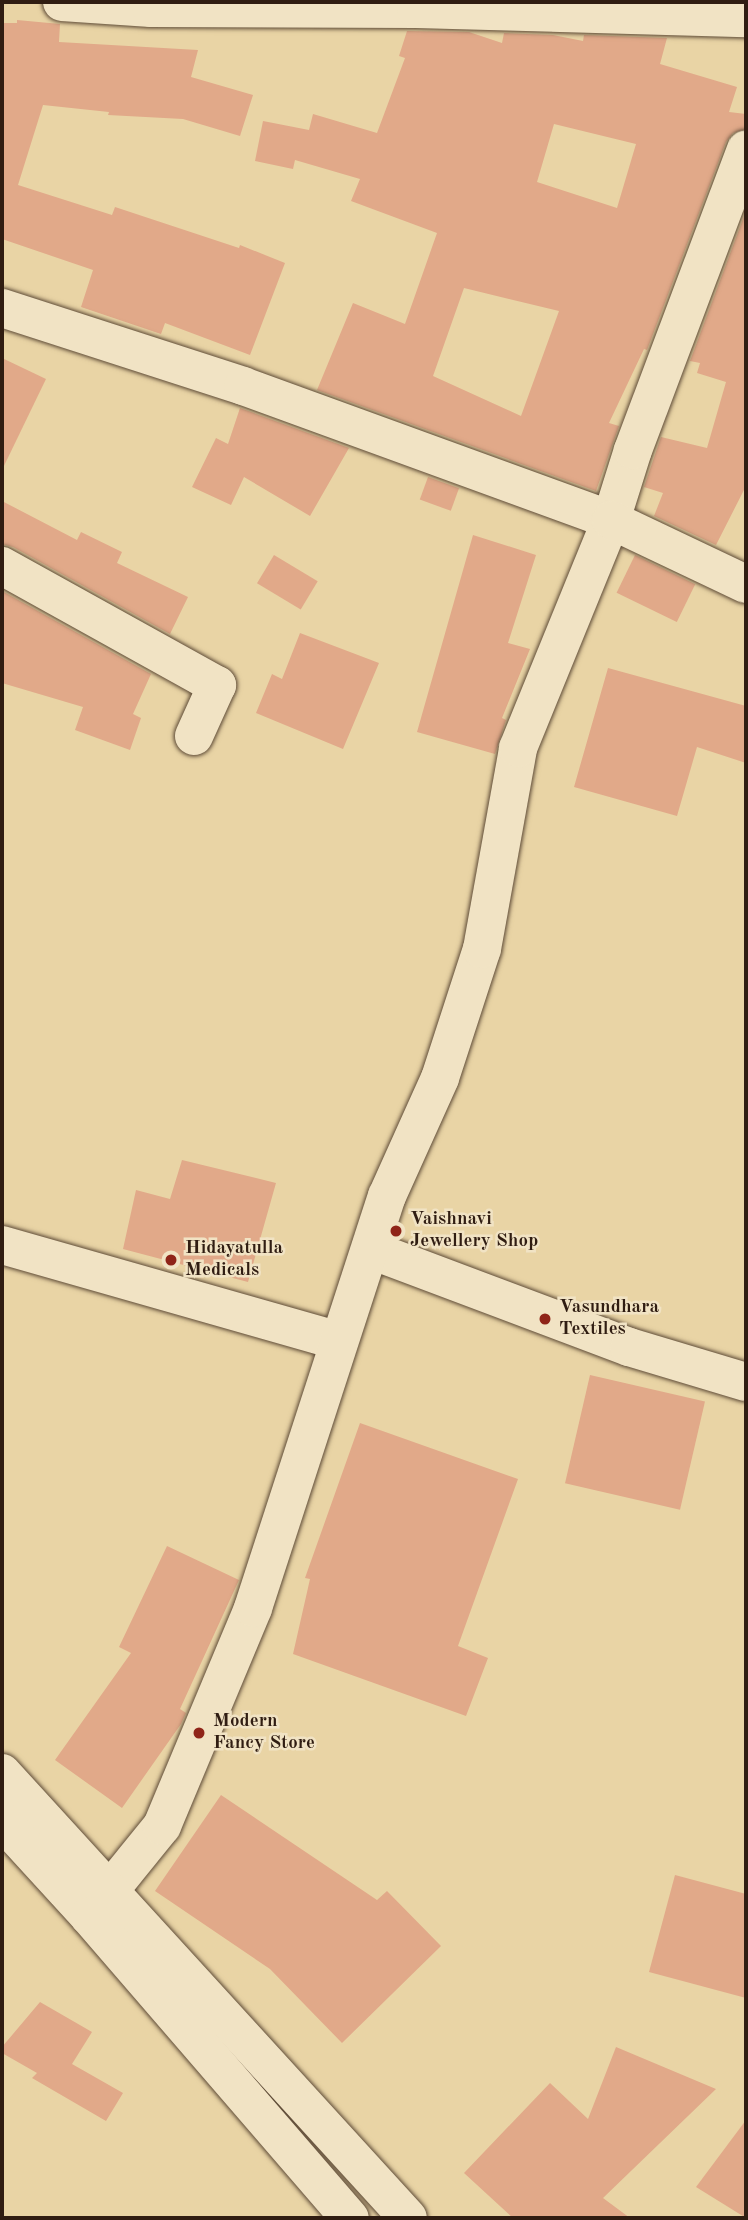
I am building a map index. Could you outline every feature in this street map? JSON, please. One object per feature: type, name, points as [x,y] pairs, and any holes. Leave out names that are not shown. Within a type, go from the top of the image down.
[{"type":"street","points":[[62,2],[151,8],[416,9],[746,18]]},
{"type":"street","points":[[99,1904],[162,1826],[253,1608],[387,1196],[440,1078],[482,949],[518,748],[611,520],[633,450],[746,150]]},
{"type":"street","points":[[2,308],[243,386],[611,520],[746,584]]},
{"type":"street","points":[[2,566],[217,685],[194,736]]},
{"type":"street","points":[[2,1245],[339,1341]]},
{"type":"street","points":[[371,1250],[629,1347],[746,1382]]},
{"type":"street","points":[[2,1773],[99,1904],[351,2218]]},
{"type":"street","points":[[2,1821],[99,1904],[408,2218]]},
{"type":"building","points":[[17,20],[60,24],[59,42],[198,50],[191,77],[253,95],[240,136],[183,119],[108,115],[109,112],[43,105],[18,185],[112,215],[115,207],[239,248],[240,245],[285,263],[250,355],[165,323],[161,334],[81,307],[93,270],[2,239],[2,23],[17,23]]},
{"type":"building","points":[[407,31],[469,32],[502,43],[504,33],[553,35],[583,41],[584,35],[667,38],[660,64],[737,87],[729,112],[746,114],[746,129],[733,133],[726,142],[647,350],[644,349],[609,423],[619,426],[596,491],[317,390],[353,303],[405,324],[437,233],[351,201],[360,179],[295,160],[293,169],[255,161],[263,121],[309,130],[313,114],[377,133],[405,58],[399,56]],"holes":[[[554,124],[636,144],[617,208],[537,182]],[[464,288],[559,311],[521,416],[433,376]]]},
{"type":"building","points":[[746,211],[746,486],[716,545],[654,516],[663,493],[644,487],[661,437],[707,448],[726,382],[697,373],[700,363],[690,361]]},
{"type":"building","points":[[2,358],[46,379],[2,470]]},
{"type":"building","points":[[240,408],[349,448],[310,516],[244,477],[231,505],[192,487],[216,438],[228,444]]},
{"type":"building","points":[[428,477],[459,488],[451,511],[420,500]]},
{"type":"building","points":[[2,501],[77,540],[81,532],[122,552],[117,563],[188,597],[170,634],[13,547],[2,544]]},
{"type":"building","points":[[473,535],[536,555],[508,643],[530,649],[502,718],[506,720],[495,754],[417,732]]},
{"type":"building","points":[[274,555],[318,581],[301,610],[257,583]]},
{"type":"building","points":[[635,555],[695,584],[677,622],[617,593]]},
{"type":"building","points":[[2,591],[151,674],[133,714],[141,718],[130,750],[75,730],[83,707],[2,683]]},
{"type":"building","points":[[300,633],[379,663],[343,749],[256,713],[272,674],[282,679]]},
{"type":"building","points":[[608,668],[746,706],[746,763],[697,747],[677,816],[574,787]]},
{"type":"building","points":[[182,1160],[276,1183],[248,1282],[123,1249],[136,1190],[170,1199]]},
{"type":"building","points":[[590,1375],[705,1402],[680,1510],[565,1483]]},
{"type":"building","points":[[360,1423],[518,1479],[458,1646],[488,1658],[466,1716],[293,1654],[310,1579],[305,1578]]},
{"type":"building","points":[[167,1546],[239,1580],[180,1709],[186,1713],[181,1724],[122,1808],[55,1760],[131,1653],[119,1647]]},
{"type":"building","points":[[221,1795],[377,1900],[387,1891],[441,1946],[342,2043],[270,1969],[155,1891]]},
{"type":"building","points":[[675,1875],[746,1894],[746,1998],[649,1972]]},
{"type":"building","points":[[40,2002],[92,2032],[72,2064],[123,2093],[106,2121],[32,2078],[37,2073],[2,2053],[2,2047]]},
{"type":"building","points":[[616,2047],[716,2089],[603,2198],[630,2218],[513,2218],[464,2173],[550,2083],[588,2119]]},
{"type":"building","points":[[746,2120],[746,2218],[696,2187]]},
{"type":"place","name":"Vaishnavi Jewellery Shop","points":[[396,1231]]},
{"type":"place","name":"Hidayatulla Medicals","points":[[171,1260]]},
{"type":"place","name":"Vasundhara Textiles","points":[[545,1319]]},
{"type":"place","name":"Modern Fancy Store","points":[[199,1733]]}]
